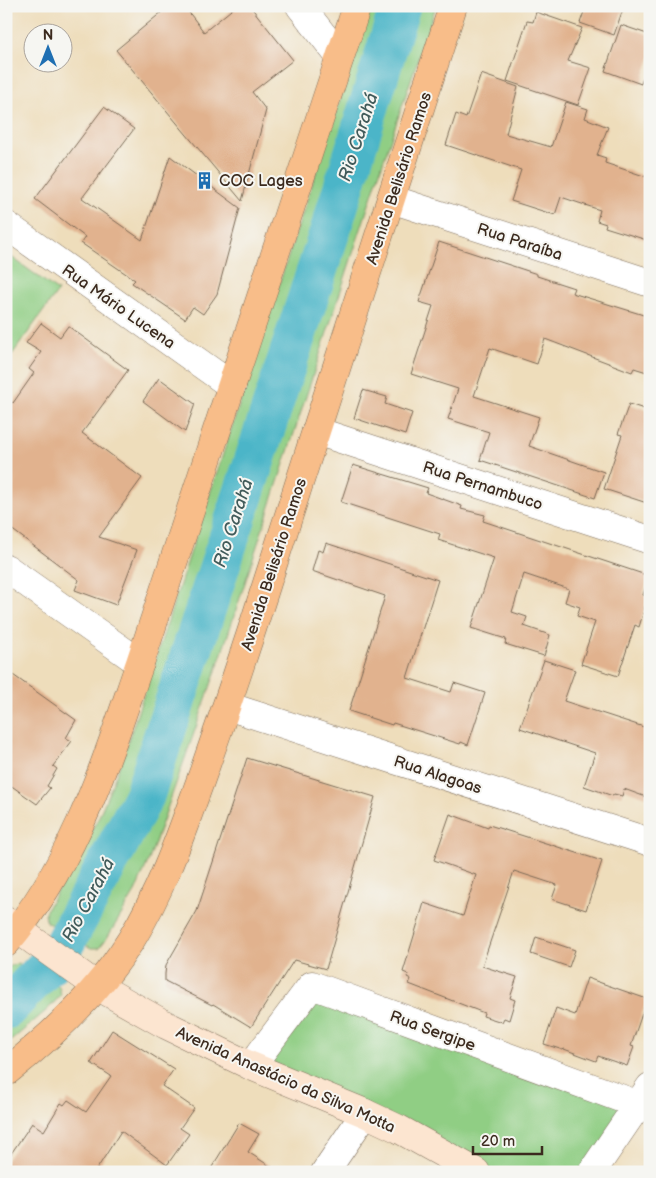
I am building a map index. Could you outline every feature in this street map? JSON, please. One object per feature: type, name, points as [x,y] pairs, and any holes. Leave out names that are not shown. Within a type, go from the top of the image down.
[{"type":"main road","points":[[17,934],[50,882],[70,845],[107,756],[140,663],[357,6]]},
{"type":"main road","name":"Avenida Belisário Ramos","points":[[6,1072],[66,1020],[88,979],[129,943],[151,905],[175,852],[227,706],[453,6]]},
{"type":"main road","name":"Avenida Anastácio da Silva Motta","points":[[17,934],[88,979],[173,1029],[251,1066],[365,1113],[427,1143],[476,1172]]},
{"type":"street","points":[[300,6],[340,57]]},
{"type":"street","name":"Rua Paraíba","points":[[391,200],[650,283]]},
{"type":"street","name":"Rua Mário Lucena","points":[[6,226],[232,386]]},
{"type":"street","name":"Rua Pernambuco","points":[[316,431],[650,540]]},
{"type":"street","points":[[6,568],[140,663]]},
{"type":"street","name":"Rua Alagoas","points":[[227,706],[650,842]]},
{"type":"street","name":"Rua Sergipe","points":[[251,1066],[312,985],[646,1101]]},
{"type":"street","points":[[592,1172],[646,1101]]},
{"type":"street","points":[[325,1172],[365,1113]]},
{"type":"green space","points":[[371,6],[436,6],[218,665],[150,857],[135,892],[107,938],[99,948],[91,948],[46,922],[45,912],[98,819],[122,760]]},
{"type":"green space","points":[[10,256],[58,291],[6,363],[6,261]]},
{"type":"green space","points":[[18,963],[59,986],[61,995],[48,1009],[6,1045],[6,968]]},
{"type":"green space","points":[[315,993],[630,1108],[586,1172],[484,1172],[260,1066]]},
{"type":"building","name":"COC Lages","points":[[169,6],[184,6],[204,32],[236,6],[250,6],[293,60],[252,92],[266,110],[242,201],[116,50]]},
{"type":"building","points":[[586,6],[624,6],[614,35],[580,23]]},
{"type":"building","points":[[536,12],[582,28],[568,61],[591,68],[578,105],[507,81],[527,21],[533,22]]},
{"type":"building","points":[[621,25],[650,35],[650,58],[641,84],[605,71]]},
{"type":"building","points":[[481,74],[518,87],[506,134],[551,147],[566,102],[588,109],[585,118],[608,127],[597,155],[606,158],[605,163],[650,178],[650,241],[605,227],[606,224],[597,221],[600,210],[561,197],[555,215],[511,201],[521,170],[446,145],[456,114],[466,118]]},
{"type":"building","points":[[104,107],[134,129],[82,198],[142,240],[170,156],[240,208],[217,294],[203,314],[193,307],[185,319],[132,283],[135,280],[81,243],[85,237],[35,199]]},
{"type":"building","points":[[439,242],[574,288],[572,293],[650,317],[650,373],[634,368],[632,372],[545,339],[537,364],[490,348],[474,396],[539,417],[529,446],[604,472],[595,498],[480,460],[489,432],[448,419],[458,389],[411,374],[433,306],[419,302]]},
{"type":"building","points":[[41,323],[60,337],[68,326],[128,370],[82,433],[142,478],[99,537],[137,550],[116,605],[75,590],[79,580],[6,525],[6,398],[13,403],[34,373],[29,369],[41,352],[26,343]]},
{"type":"building","points":[[159,378],[195,404],[185,432],[143,401]]},
{"type":"building","points":[[363,390],[387,397],[385,404],[412,413],[405,435],[354,418]]},
{"type":"building","points":[[629,404],[650,411],[650,504],[604,489],[622,435],[618,434]]},
{"type":"building","points":[[353,465],[428,488],[426,493],[462,506],[461,509],[485,515],[483,521],[649,576],[643,595],[648,597],[639,627],[635,625],[618,676],[581,664],[595,622],[577,616],[580,607],[565,602],[569,589],[524,574],[512,612],[527,617],[524,626],[550,635],[544,656],[505,644],[506,639],[471,628],[494,558],[438,540],[440,534],[341,502]]},
{"type":"building","points":[[326,543],[438,580],[407,678],[451,692],[454,683],[485,693],[468,745],[393,723],[392,725],[349,711],[385,596],[312,571],[318,550],[323,552]]},
{"type":"building","points":[[544,660],[575,670],[564,701],[650,729],[650,788],[646,797],[624,789],[622,796],[614,794],[613,796],[584,786],[595,753],[520,728]]},
{"type":"building","points":[[6,670],[76,720],[66,738],[72,741],[53,766],[57,769],[47,786],[50,788],[37,804],[6,782]]},
{"type":"building","points":[[247,758],[375,797],[326,969],[294,960],[251,1027],[213,1004],[165,981],[166,965],[197,911]]},
{"type":"building","points":[[450,814],[488,828],[489,825],[602,861],[586,910],[552,899],[557,885],[514,871],[482,966],[517,977],[510,998],[515,1000],[509,1020],[504,1018],[502,1022],[483,1016],[484,1013],[409,984],[411,979],[407,977],[408,974],[403,972],[424,903],[463,916],[476,875],[434,860]]},
{"type":"building","points":[[536,937],[575,950],[569,967],[531,954]]},
{"type":"building","points":[[587,978],[647,999],[631,1046],[634,1047],[627,1066],[598,1056],[596,1061],[544,1044],[556,1008],[575,1015]]},
{"type":"building","points":[[112,1030],[174,1069],[162,1086],[194,1108],[180,1128],[189,1134],[167,1165],[121,1131],[95,1172],[6,1172],[6,1161],[32,1123],[44,1131],[61,1103],[64,1105],[68,1100],[86,1112],[111,1076],[91,1063]]},
{"type":"building","points":[[239,1123],[259,1134],[248,1152],[279,1172],[209,1172]]},
{"type":"waterway","name":"Rio Carahá","points":[[6,1009],[58,955],[144,796],[332,225],[400,6]]},
{"type":"place","name":"COC Lages","points":[[205,180]]}]
